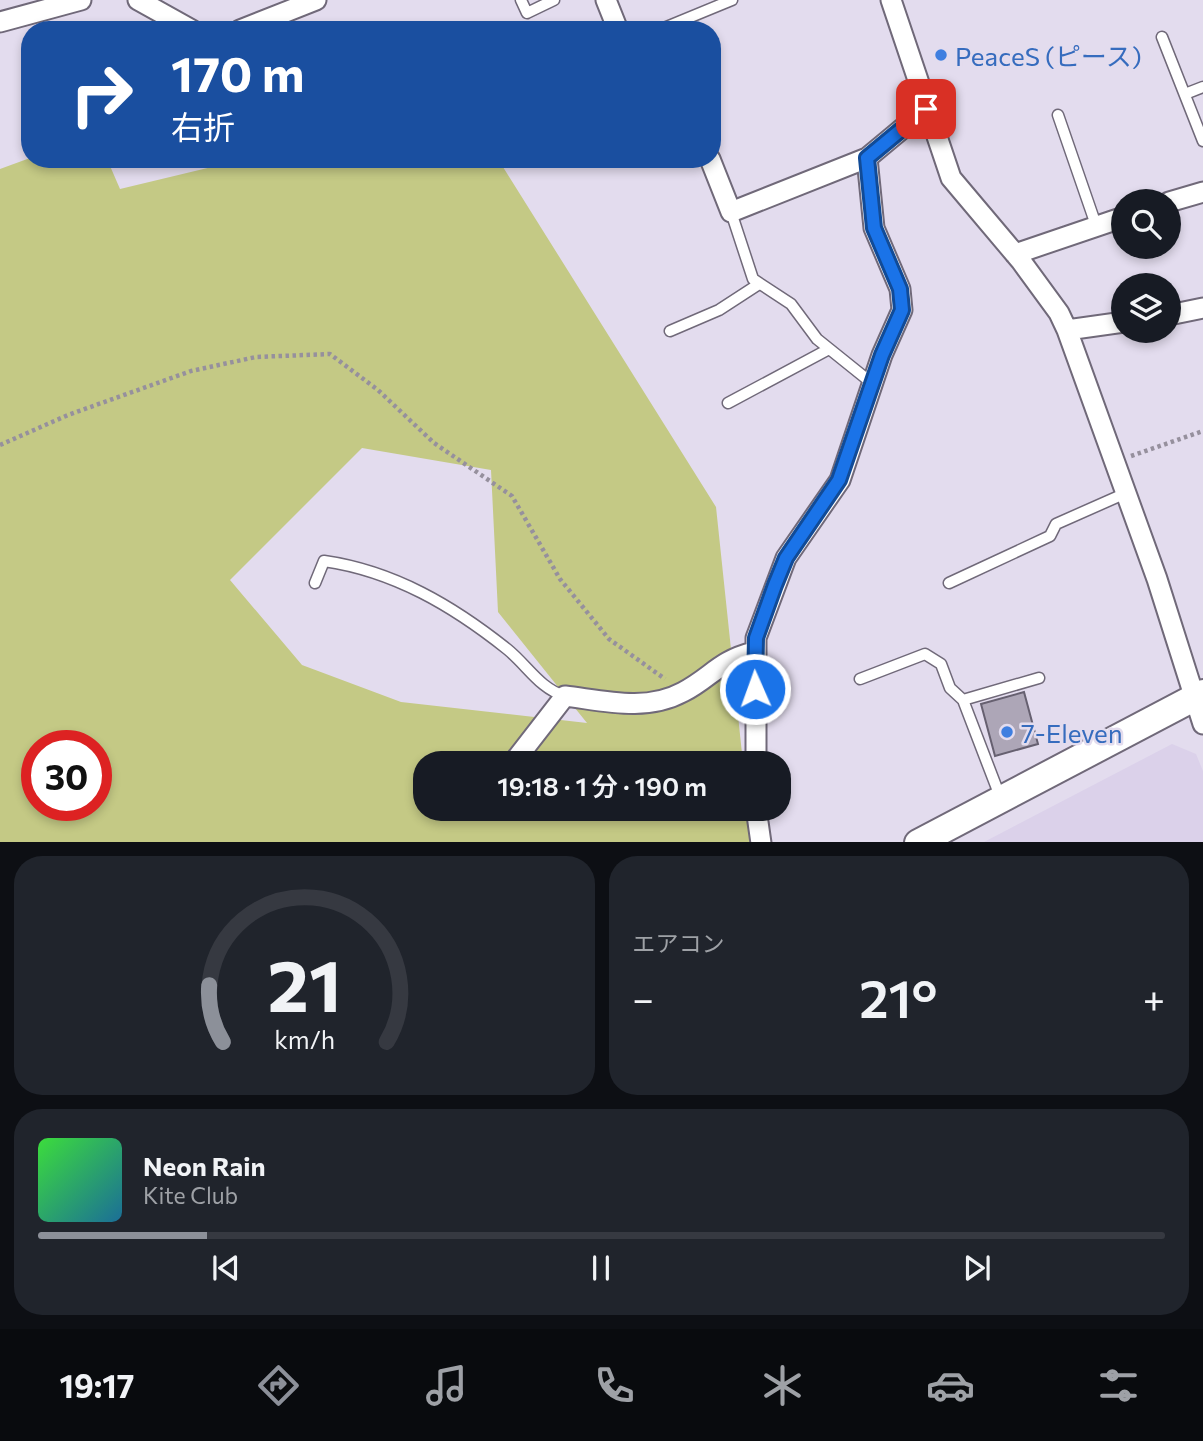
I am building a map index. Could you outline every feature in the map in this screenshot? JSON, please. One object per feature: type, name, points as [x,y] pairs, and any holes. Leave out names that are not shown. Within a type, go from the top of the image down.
[{"type":"main road","points":[[918,842],[1199,696]]},
{"type":"street","points":[[0,22],[81,0]]},
{"type":"street","points":[[138,0],[176,21]]},
{"type":"street","points":[[263,21],[316,0]]},
{"type":"street","points":[[606,0],[614,21]]},
{"type":"street","points":[[891,0],[951,178],[1015,254],[1059,313],[1067,330],[1199,696],[1203,723]]},
{"type":"street","points":[[714,168],[731,212],[867,158],[926,109]]},
{"type":"street","points":[[756,751],[756,638],[786,558],[835,489],[850,456],[873,385],[902,310],[900,289],[874,228],[867,158]]},
{"type":"street","points":[[1181,198],[1203,192]]},
{"type":"street","points":[[1015,254],[1111,221]]},
{"type":"street","points":[[1181,313],[1203,308]]},
{"type":"street","points":[[1067,330],[1111,324]]},
{"type":"street","points":[[522,751],[565,696],[643,705],[683,692],[718,665],[754,652]]},
{"type":"street","points":[[758,821],[761,842]]},
{"type":"lane","points":[[521,0],[527,13],[554,0]]},
{"type":"lane","points":[[681,21],[732,0]]},
{"type":"lane","points":[[1162,37],[1203,141]]},
{"type":"lane","points":[[1185,94],[1203,87]]},
{"type":"lane","points":[[1058,115],[1096,225]]},
{"type":"lane","points":[[731,212],[747,269],[759,284],[791,304],[829,349],[873,385]]},
{"type":"lane","points":[[670,331],[719,310],[759,284]]},
{"type":"lane","points":[[728,403],[829,349]]},
{"type":"lane","points":[[949,583],[1050,536],[1056,523],[1127,493]]},
{"type":"lane","points":[[315,583],[324,561],[348,564],[419,590],[466,617],[511,652],[550,692],[565,696]]},
{"type":"lane","points":[[860,679],[925,654],[941,664],[950,688],[963,700],[1001,800]]},
{"type":"lane","points":[[963,700],[1039,678]]},
{"type":"path","points":[[0,445],[68,415],[191,371],[256,357],[330,354],[378,390],[434,443],[512,496],[561,579],[609,639],[683,692]]},
{"type":"path","points":[[1116,462],[1203,431]]},
{"type":"shaded area","points":[[1172,744],[1196,754],[1203,771],[1203,842],[984,842]]},
{"type":"green space","points":[[21,161],[21,168],[111,168],[120,189],[208,168],[504,168],[716,507],[742,751],[413,751],[413,821],[751,821],[754,842],[0,842],[0,169]],"holes":[[[362,448],[491,470],[498,612],[587,723],[401,702],[302,665],[230,580]]]},
{"type":"building","points":[[1024,692],[1038,744],[995,756],[981,704]]},
{"type":"place","name":"PeaceS (ピース)","points":[[941,55]]},
{"type":"place","name":"7-Eleven","points":[[1007,732]]},
{"type":"route","points":[[755,689],[756,638],[775,585],[786,558],[820,513],[839,480],[859,430],[882,355],[902,310],[900,289],[874,228],[867,158],[926,109]]}]
